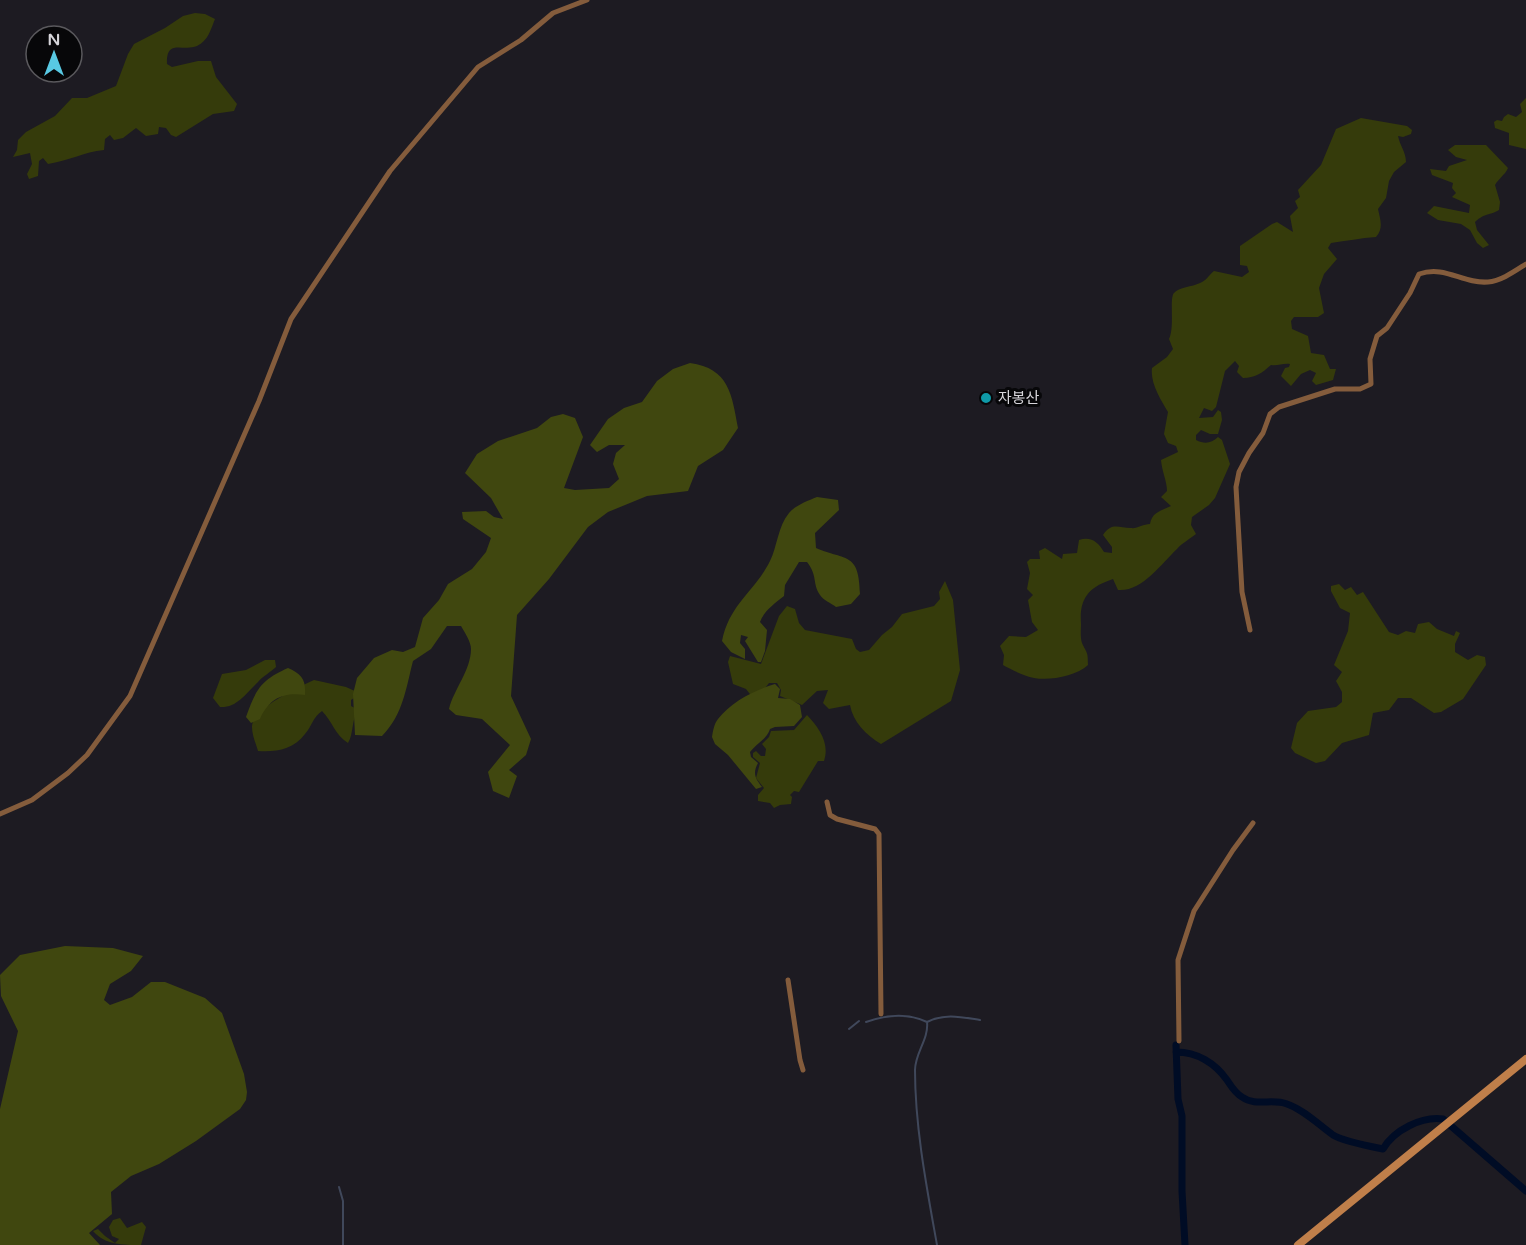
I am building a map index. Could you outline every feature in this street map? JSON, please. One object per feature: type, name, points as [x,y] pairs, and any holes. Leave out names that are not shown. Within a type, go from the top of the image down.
[{"type":"main road","points":[[1298,1245],[1526,1059]]},
{"type":"street","points":[[0,814],[32,800],[75,767],[87,755],[130,696],[259,401],[291,319],[390,171],[478,67],[521,40],[553,13],[586,0]]},
{"type":"street","points":[[1250,630],[1242,591],[1236,487],[1239,472],[1263,433],[1270,414],[1279,407],[1335,389],[1360,389],[1371,384],[1370,359],[1373,345],[1377,336],[1387,328],[1410,293],[1419,274],[1445,271],[1467,279],[1486,282],[1505,276],[1526,264]]},
{"type":"street","points":[[827,802],[830,815],[875,829],[879,834],[881,1014]]},
{"type":"street","points":[[1179,1041],[1178,960],[1194,911],[1252,823]]},
{"type":"street","points":[[788,980],[803,1070]]},
{"type":"green space","points":[[195,13],[205,14],[215,19],[209,34],[197,46],[172,48],[167,56],[167,64],[172,67],[198,61],[211,61],[216,77],[237,104],[234,111],[213,114],[176,137],[171,135],[166,128],[159,127],[158,134],[146,136],[136,128],[123,138],[114,140],[110,135],[105,139],[104,150],[48,164],[43,158],[39,161],[38,176],[29,179],[27,174],[32,164],[30,153],[13,157],[17,150],[18,140],[26,132],[55,116],[72,98],[87,98],[116,86],[134,44],[183,16]]},
{"type":"green space","points":[[1526,98],[1526,149],[1509,145],[1509,133],[1495,128],[1494,122],[1502,121],[1508,114],[1516,117],[1522,112],[1520,104]]},
{"type":"green space","points":[[1361,118],[1407,126],[1412,130],[1411,134],[1398,136],[1406,162],[1394,172],[1389,181],[1386,198],[1378,209],[1381,223],[1378,234],[1376,237],[1331,243],[1328,248],[1337,259],[1324,274],[1319,288],[1324,313],[1318,317],[1294,317],[1291,321],[1292,329],[1308,336],[1311,353],[1324,355],[1330,369],[1336,369],[1333,380],[1316,385],[1312,381],[1316,373],[1310,370],[1301,374],[1291,386],[1281,376],[1290,364],[1271,365],[1258,374],[1243,378],[1237,372],[1239,366],[1235,361],[1225,371],[1216,407],[1212,411],[1204,408],[1199,418],[1213,417],[1218,410],[1221,412],[1222,420],[1218,434],[1210,434],[1201,430],[1196,435],[1196,440],[1207,443],[1218,437],[1222,440],[1230,464],[1215,498],[1192,517],[1191,525],[1196,534],[1135,587],[1118,590],[1113,579],[1098,586],[1087,595],[1081,615],[1081,641],[1088,660],[1088,665],[1083,669],[1062,677],[1040,679],[1026,676],[1003,665],[1004,655],[1000,646],[1009,636],[1026,637],[1038,630],[1032,622],[1028,600],[1033,595],[1027,589],[1030,573],[1027,562],[1030,559],[1040,559],[1039,551],[1045,548],[1062,559],[1063,554],[1077,553],[1079,540],[1083,539],[1094,541],[1104,552],[1112,553],[1112,547],[1103,535],[1109,528],[1133,528],[1150,524],[1155,514],[1171,506],[1161,497],[1167,491],[1161,460],[1178,452],[1176,446],[1168,443],[1164,434],[1168,412],[1153,380],[1152,368],[1167,357],[1173,349],[1169,339],[1174,293],[1179,289],[1202,282],[1214,271],[1242,277],[1249,272],[1247,266],[1240,265],[1240,246],[1277,222],[1293,232],[1290,216],[1298,208],[1295,201],[1300,197],[1298,190],[1321,165],[1336,129]]},
{"type":"green space","points":[[1455,145],[1486,145],[1508,168],[1495,185],[1500,202],[1499,210],[1475,222],[1477,230],[1489,245],[1483,248],[1477,243],[1470,230],[1461,224],[1438,220],[1427,213],[1434,206],[1469,213],[1470,205],[1452,197],[1456,193],[1452,188],[1453,183],[1432,175],[1430,169],[1446,171],[1449,166],[1467,160],[1456,157],[1448,150]]},
{"type":"green space","points":[[690,363],[703,366],[721,377],[730,394],[738,428],[723,450],[698,466],[688,491],[647,496],[608,512],[588,527],[549,579],[517,615],[511,696],[531,739],[526,755],[509,770],[517,776],[509,798],[493,791],[488,772],[510,745],[482,719],[456,715],[449,709],[470,657],[470,643],[461,626],[447,626],[431,649],[413,661],[399,710],[382,736],[355,735],[353,694],[357,678],[374,658],[392,650],[403,652],[415,647],[423,618],[439,600],[448,584],[472,569],[486,552],[491,538],[463,519],[462,512],[486,511],[494,517],[503,519],[491,498],[465,473],[477,454],[498,441],[537,428],[551,417],[563,414],[575,418],[583,437],[564,488],[575,490],[609,488],[619,479],[613,464],[616,453],[625,445],[609,445],[597,452],[590,445],[608,419],[624,408],[642,402],[657,381],[673,369]]},
{"type":"green space","points":[[817,497],[838,500],[839,510],[815,533],[816,548],[843,557],[854,564],[860,594],[851,604],[836,607],[820,595],[813,571],[807,562],[799,562],[785,585],[784,596],[767,611],[760,622],[767,630],[765,651],[761,662],[758,662],[745,641],[748,637],[741,635],[740,643],[745,649],[745,659],[731,652],[722,641],[726,628],[736,607],[757,582],[770,561],[785,518],[795,508]]},
{"type":"green space","points":[[945,581],[953,600],[960,670],[951,701],[881,744],[861,728],[850,705],[829,709],[823,703],[828,690],[817,691],[802,705],[780,696],[781,690],[777,683],[769,683],[759,696],[753,698],[746,689],[733,684],[728,662],[730,656],[761,664],[779,616],[787,606],[795,609],[799,623],[805,630],[852,639],[856,649],[860,652],[869,650],[902,614],[934,606],[940,599],[939,592]]},
{"type":"green space","points":[[1339,584],[1345,590],[1351,587],[1357,595],[1363,592],[1389,632],[1398,635],[1406,631],[1415,633],[1418,624],[1429,622],[1437,629],[1454,636],[1456,631],[1460,633],[1455,644],[1455,652],[1468,660],[1477,655],[1485,657],[1486,665],[1463,699],[1441,712],[1434,713],[1411,698],[1398,698],[1389,710],[1373,713],[1369,735],[1342,743],[1325,761],[1316,763],[1295,753],[1291,748],[1297,723],[1308,711],[1336,707],[1342,702],[1342,692],[1336,681],[1342,672],[1334,665],[1348,631],[1350,613],[1340,608],[1331,591],[1331,586]]},
{"type":"green space","points":[[265,660],[275,660],[276,667],[236,702],[220,707],[213,698],[222,674],[246,670]]},
{"type":"green space","points":[[288,668],[302,678],[305,695],[278,698],[268,706],[260,719],[251,723],[246,717],[261,686],[271,677]]},
{"type":"green space","points":[[314,680],[346,687],[357,692],[357,696],[351,700],[351,706],[358,710],[348,743],[322,711],[295,744],[278,750],[258,751],[252,727],[259,713],[277,699]]},
{"type":"green space","points":[[775,684],[780,689],[778,698],[790,699],[800,705],[802,717],[794,726],[770,729],[750,752],[751,757],[758,763],[755,770],[756,776],[762,787],[756,789],[728,755],[715,744],[712,737],[717,721],[730,707],[752,693]]},
{"type":"green space","points":[[807,715],[824,742],[826,748],[824,761],[818,761],[799,792],[794,791],[790,795],[791,804],[774,808],[770,803],[758,801],[758,795],[764,788],[756,778],[760,763],[753,757],[753,753],[756,751],[761,756],[765,756],[766,749],[762,744],[771,731],[794,730]]},
{"type":"green space","points":[[65,946],[113,948],[143,956],[131,971],[110,984],[104,1000],[110,1005],[132,997],[151,982],[165,982],[205,998],[222,1013],[244,1074],[246,1100],[240,1109],[196,1141],[159,1164],[131,1176],[111,1192],[112,1214],[89,1233],[100,1245],[0,1245],[0,1109],[18,1031],[1,996],[0,975],[20,955]]},
{"type":"green space","points":[[120,1218],[127,1228],[142,1222],[146,1227],[141,1245],[121,1244],[108,1242],[93,1231],[98,1229],[115,1243],[119,1239],[112,1236],[109,1227],[113,1220]]},
{"type":"waterway","points":[[866,1022],[897,1016],[912,1017],[927,1022],[926,1034],[915,1070],[922,1158],[937,1245]]},
{"type":"waterway","points":[[927,1022],[947,1017],[980,1020]]},
{"type":"waterway","points":[[849,1029],[859,1021]]},
{"type":"waterway","points":[[1176,1045],[1178,1099],[1182,1116],[1185,1245]]},
{"type":"waterway","points":[[1176,1052],[1198,1056],[1211,1064],[1237,1094],[1247,1100],[1287,1104],[1333,1135],[1357,1143],[1383,1149],[1401,1130],[1418,1122],[1443,1119],[1526,1191]]},
{"type":"waterway","points":[[339,1187],[343,1201],[343,1245]]},
{"type":"place","name":"자봉산","points":[[986,398]]}]
